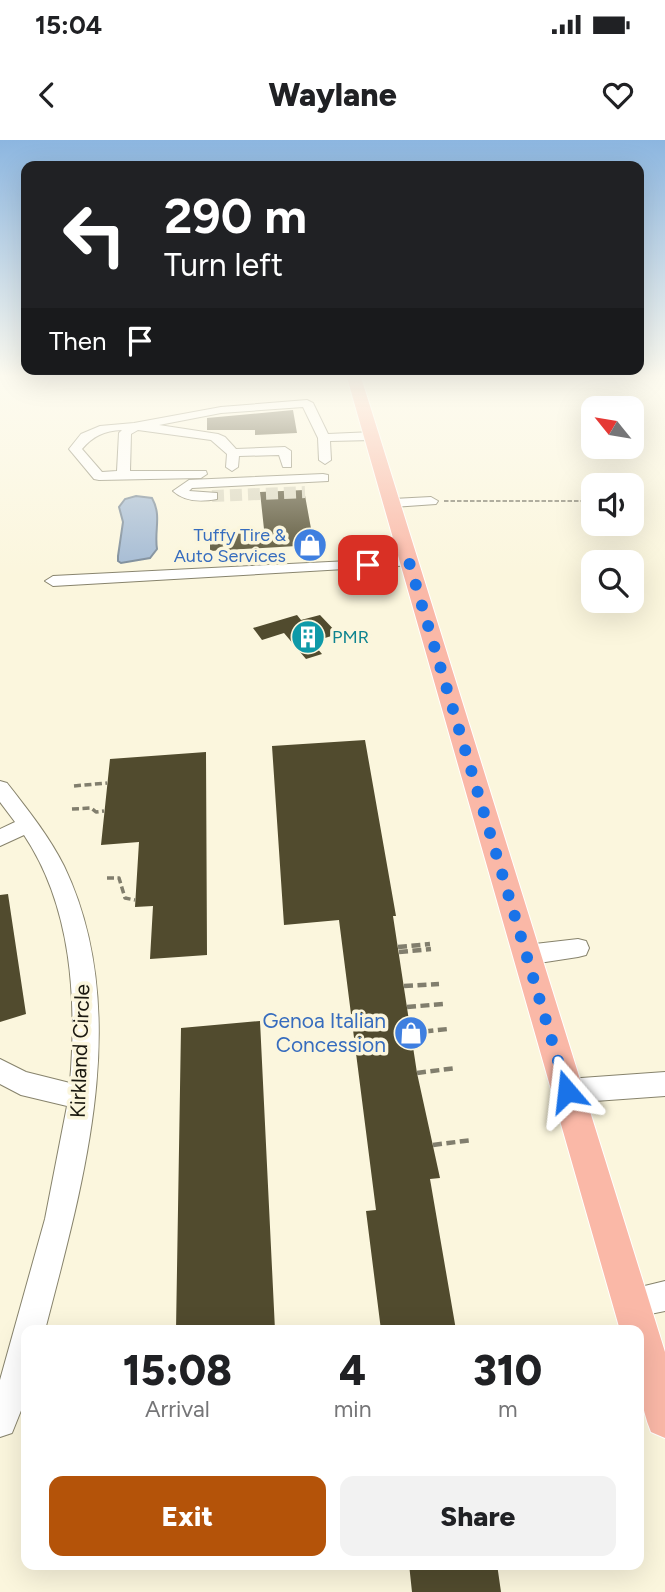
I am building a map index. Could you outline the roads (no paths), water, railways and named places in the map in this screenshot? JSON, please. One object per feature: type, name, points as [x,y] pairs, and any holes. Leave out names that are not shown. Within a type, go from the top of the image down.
[{"type":"main road","points":[[375,442],[636,1321]]},
{"type":"main road","points":[[644,1348],[665,1418]]},
{"type":"street","points":[[79,442],[75,449],[99,475],[280,467]]},
{"type":"street","points":[[123,475],[125,442]]},
{"type":"street","points":[[223,442],[233,453],[232,467]]},
{"type":"street","points":[[324,442],[325,460]]},
{"type":"street","points":[[233,453],[276,451],[280,467]]},
{"type":"street","points":[[256,452],[280,467]]},
{"type":"street","points":[[248,467],[256,452]]},
{"type":"street","points":[[212,496],[188,496],[180,491],[189,484],[324,484],[305,492]]},
{"type":"street","points":[[393,503],[431,501]]},
{"type":"street","points":[[53,581],[409,562]]},
{"type":"street","name":"Kirkland Circle","points":[[0,788],[28,824],[57,875],[76,932],[85,1001],[83,1098],[55,1237],[31,1325]]},
{"type":"street","points":[[0,838],[28,824]]},
{"type":"street","points":[[526,954],[578,948]]},
{"type":"street","points":[[0,1071],[20,1083],[83,1098]]},
{"type":"street","points":[[567,1091],[665,1084]]},
{"type":"street","points":[[636,1321],[665,1296]]},
{"type":"street","points":[[0,1421],[12,1394],[21,1361]]},
{"type":"water","points":[[136,496],[152,498],[155,505],[157,549],[150,558],[121,563],[118,556],[123,522],[119,507],[125,499]]},
{"type":"tunnel","points":[[212,496],[305,492]]},
{"type":"place","name":"Tuffy Tire & Auto Services","points":[[310,545]]},
{"type":"place","name":"PMR","points":[[308,637]]},
{"type":"place","name":"Genoa Italian Concession","points":[[411,1033]]}]
